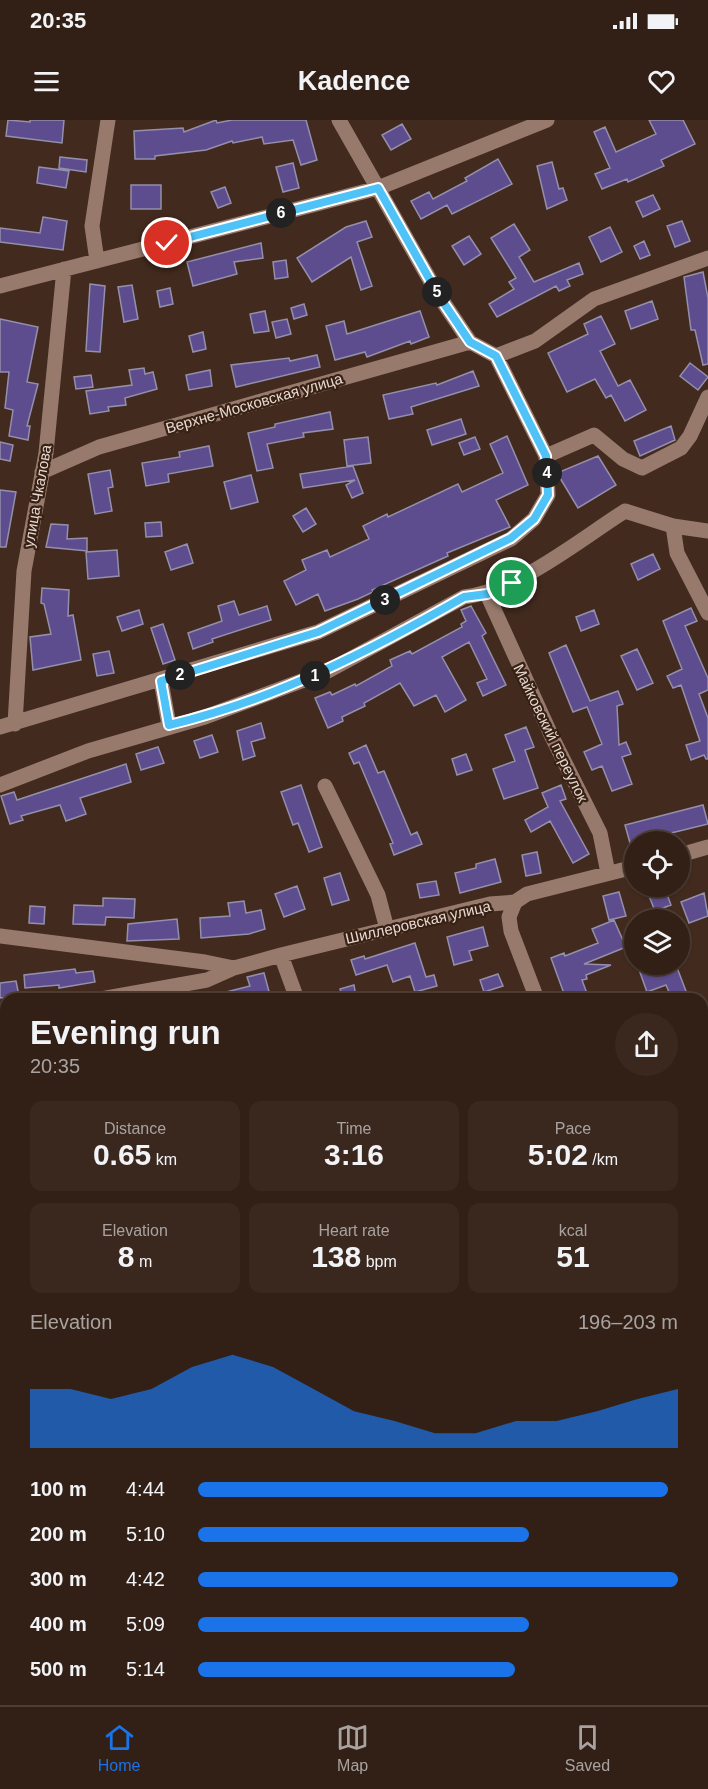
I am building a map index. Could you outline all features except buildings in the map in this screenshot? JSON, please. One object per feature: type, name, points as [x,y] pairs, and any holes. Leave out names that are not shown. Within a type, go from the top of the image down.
[{"type":"street","points":[[8,726],[318,632],[511,538],[534,519],[548,495],[546,456],[496,356],[470,342],[439,296],[339,120]]},
{"type":"street","points":[[0,286],[378,188],[547,120]]},
{"type":"street","points":[[97,261],[92,226],[111,121]]},
{"type":"street","points":[[496,356],[535,341],[594,299],[708,258]]},
{"type":"street","name":"улица Чкалова","points":[[8,726],[24,571],[42,472],[64,269]]},
{"type":"street","name":"Верхне-Московская улица","points":[[42,472],[99,447],[470,342]]},
{"type":"street","points":[[546,456],[594,435],[623,459],[642,468],[681,448],[690,436],[708,397]]},
{"type":"street","points":[[0,785],[88,751],[169,725],[205,717],[328,671],[464,597],[487,594],[512,583],[625,511],[673,526],[708,531]]},
{"type":"street","points":[[673,526],[677,553],[708,613]]},
{"type":"street","name":"Майковский переулок","points":[[487,594],[552,737],[600,833],[608,873]]},
{"type":"street","points":[[161,681],[169,725]]},
{"type":"street","points":[[325,786],[378,895],[387,929]]},
{"type":"street","points":[[690,852],[708,847]]},
{"type":"street","name":"Шиллеровская улица","points":[[134,993],[207,980],[281,955],[490,904],[515,902],[527,894],[624,869]]},
{"type":"street","points":[[515,902],[509,917],[511,931],[535,993]]},
{"type":"street","points":[[0,936],[205,962],[234,969]]},
{"type":"street","points":[[281,955],[295,993]]},
{"type":"route","points":[[167,243],[378,188],[439,296],[470,342],[496,356],[546,456],[548,495],[534,519],[511,538],[318,632],[161,681],[169,725],[205,717],[328,671],[464,597],[487,594],[512,583]]}]
